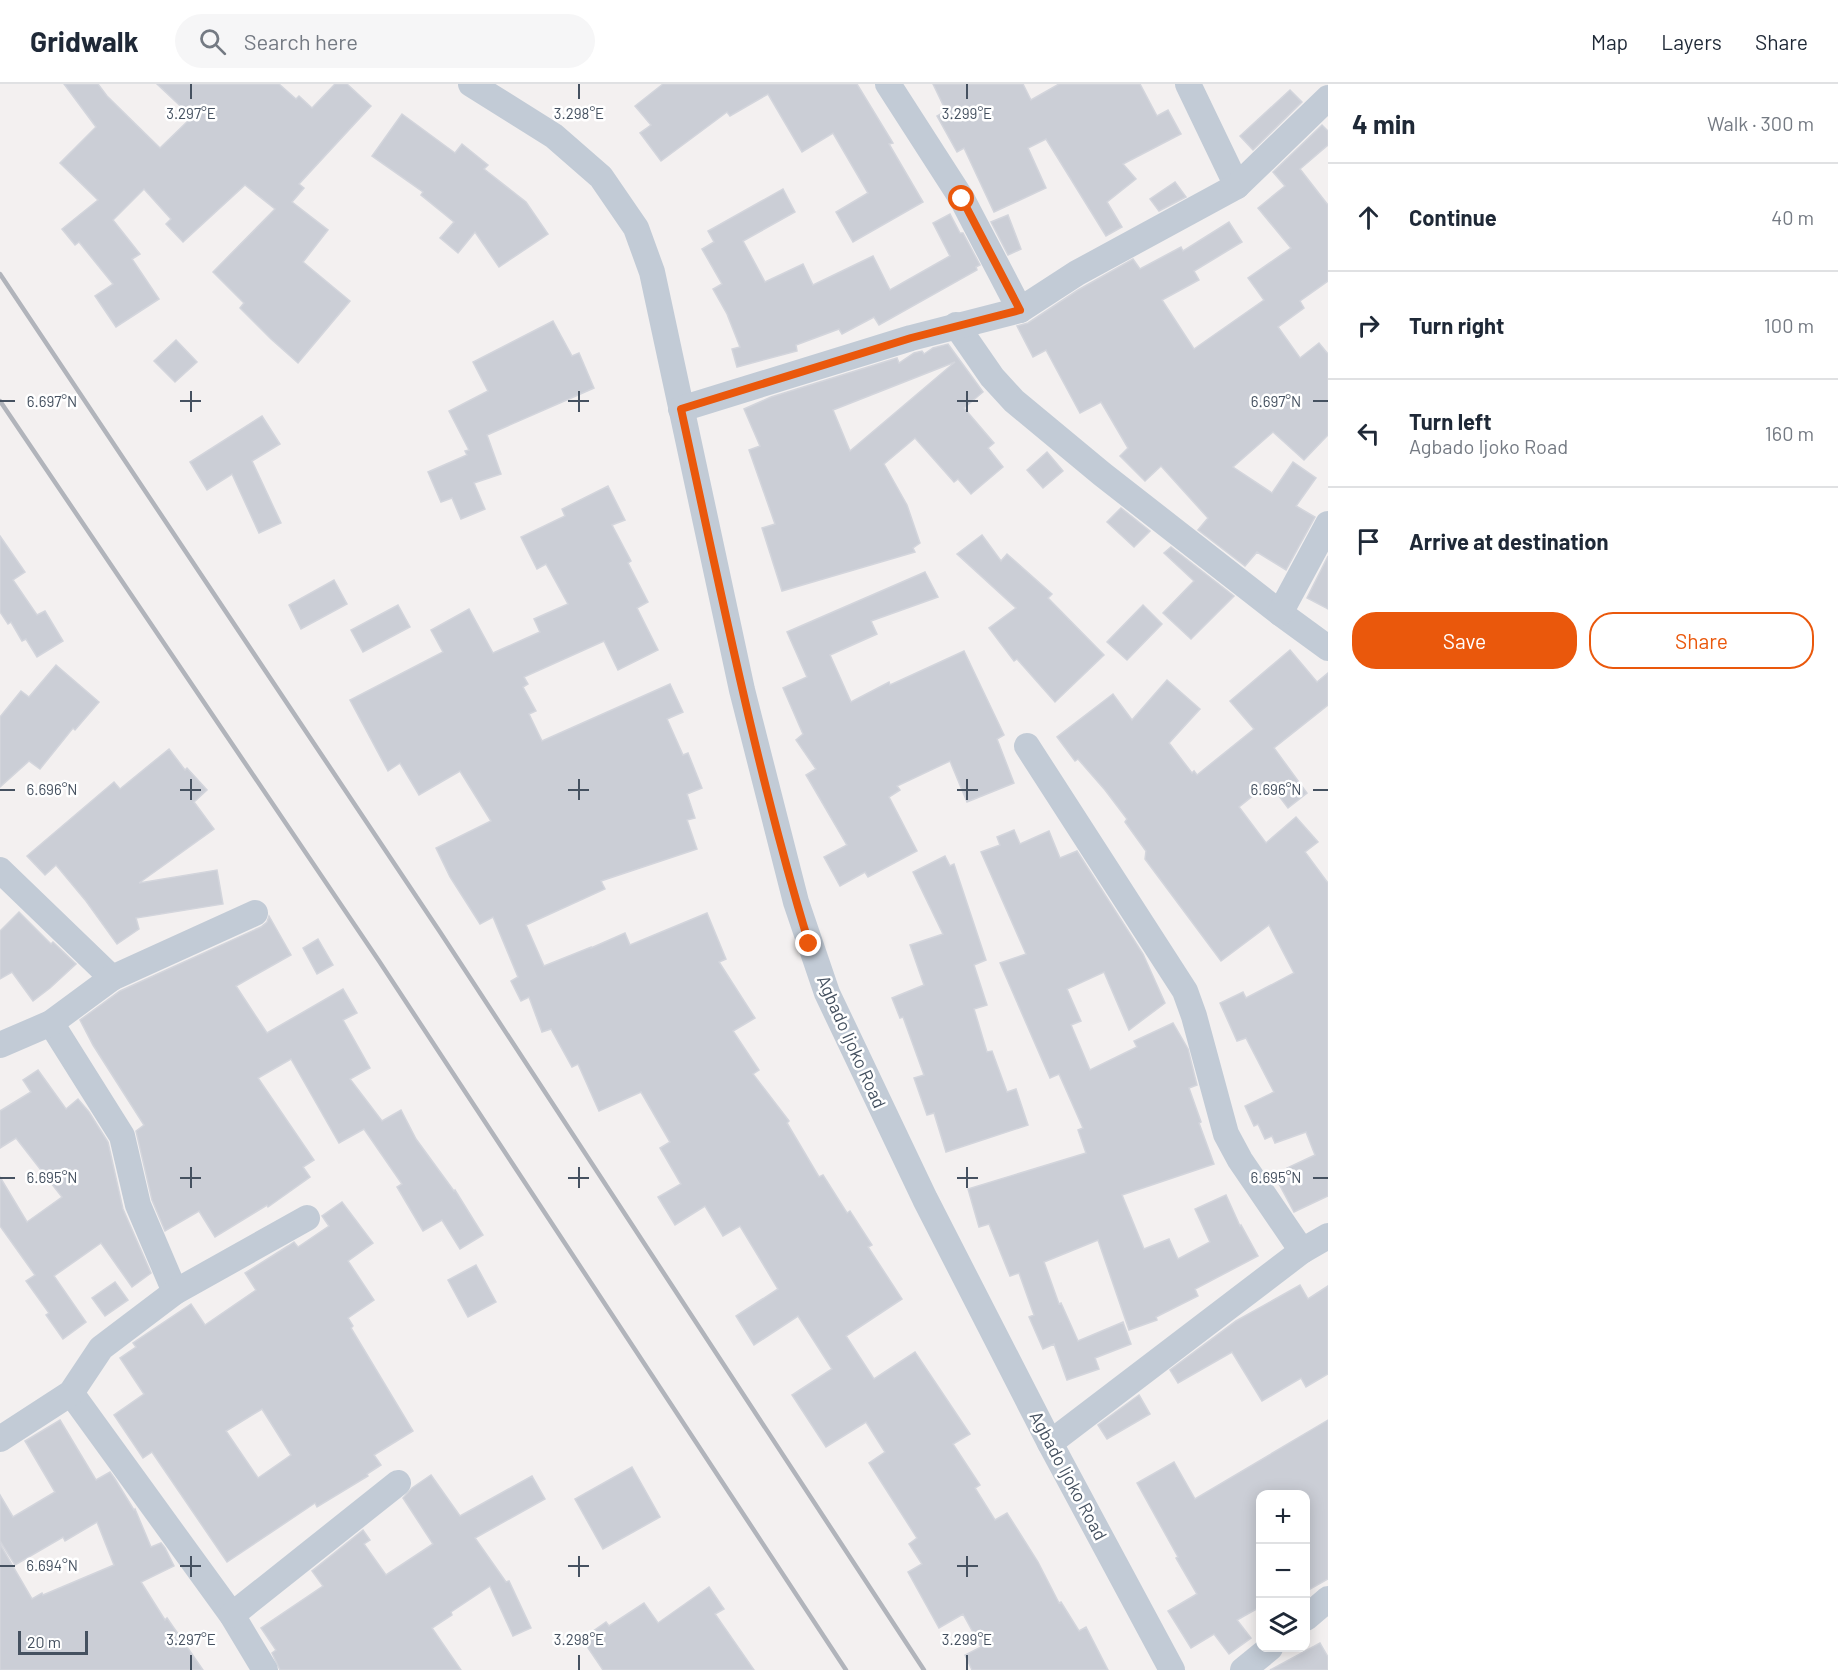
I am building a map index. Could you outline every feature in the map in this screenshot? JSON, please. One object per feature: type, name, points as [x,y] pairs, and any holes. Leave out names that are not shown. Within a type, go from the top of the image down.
[{"type":"street","name":"Agbado Ijoko Road","points":[[471,84],[554,136],[601,177],[636,228],[652,272],[742,690],[796,902],[816,964],[827,993],[925,1199],[1050,1443],[1172,1670]]},
{"type":"street","points":[[888,84],[962,199],[1020,310]]},
{"type":"street","points":[[1188,84],[1237,186]]},
{"type":"street","points":[[681,409],[956,325],[1020,310],[1077,273],[1237,186],[1328,98]]},
{"type":"street","points":[[956,325],[992,377],[1014,401],[1102,474],[1280,614],[1328,648]]},
{"type":"street","points":[[1280,614],[1328,524]]},
{"type":"street","points":[[1027,746],[1185,991],[1226,1134],[1240,1160],[1302,1251]]},
{"type":"street","points":[[0,870],[112,978]]},
{"type":"street","points":[[0,1045],[51,1023],[112,978],[255,913]]},
{"type":"street","points":[[51,1023],[122,1136],[138,1206],[175,1292]]},
{"type":"street","points":[[0,1439],[71,1393],[101,1348],[175,1292],[307,1218]]},
{"type":"street","points":[[1050,1443],[1302,1251],[1328,1236]]},
{"type":"street","points":[[71,1393],[232,1615],[265,1670]]},
{"type":"street","points":[[232,1615],[398,1483]]},
{"type":"street","points":[[1310,1614],[1328,1599]]},
{"type":"street","points":[[1244,1670],[1264,1652]]},
{"type":"building","points":[[64,84],[98,84],[107,96],[160,148],[192,117],[157,84],[279,84],[296,99],[299,96],[312,108],[335,84],[347,84],[371,106],[299,184],[304,188],[292,202],[328,230],[303,262],[350,301],[298,363],[240,308],[244,303],[213,272],[275,209],[245,185],[183,242],[166,224],[171,219],[144,189],[113,220],[140,254],[132,259],[159,299],[116,327],[95,296],[113,284],[79,242],[75,245],[62,229],[98,200],[60,163],[96,127]]},
{"type":"building","points":[[663,84],[857,84],[893,143],[889,144],[923,202],[853,242],[836,212],[868,193],[833,133],[802,152],[768,94],[730,116],[727,112],[661,161],[640,133],[651,125],[635,106]]},
{"type":"building","points":[[933,84],[1023,84],[1031,100],[1059,84],[1140,84],[1157,116],[1168,110],[1181,134],[1123,164],[1136,179],[1107,202],[1122,227],[1106,236],[1046,139],[1028,148],[1046,188],[994,212],[964,148],[957,152],[937,116],[946,111]]},
{"type":"building","points":[[1290,90],[1302,102],[1253,150],[1240,136]]},
{"type":"building","points":[[402,114],[455,153],[462,144],[488,165],[484,169],[526,202],[548,234],[499,267],[475,232],[458,253],[440,238],[454,222],[421,195],[423,192],[372,156]]},
{"type":"building","points":[[1322,125],[1328,131],[1328,145],[1300,169],[1328,205],[1328,281],[1300,301],[1304,308],[1278,327],[1300,358],[1319,343],[1328,354],[1328,435],[1304,460],[1273,432],[1233,467],[1272,493],[1293,462],[1316,478],[1296,506],[1315,517],[1286,570],[1257,552],[1245,566],[1198,530],[1208,518],[1161,466],[1145,481],[1120,456],[1128,448],[1101,402],[1080,413],[1046,350],[1033,357],[1017,326],[1028,323],[1078,290],[1133,259],[1140,269],[1181,247],[1183,251],[1229,222],[1242,242],[1194,271],[1199,280],[1162,300],[1194,349],[1264,300],[1248,278],[1291,248],[1258,208],[1285,186],[1273,172]]},
{"type":"building","points":[[1175,182],[1186,197],[1159,211],[1150,199]]},
{"type":"building","points":[[783,189],[795,212],[743,241],[765,282],[803,264],[813,285],[873,256],[890,290],[950,256],[933,223],[950,214],[980,265],[976,267],[977,270],[879,325],[874,317],[842,334],[839,329],[796,345],[797,351],[737,367],[732,349],[740,347],[727,314],[713,289],[722,284],[702,249],[714,242],[708,231]]},
{"type":"building","points":[[1008,215],[1021,249],[1008,255],[991,222]]},
{"type":"building","points":[[553,321],[572,356],[579,353],[594,388],[487,435],[501,474],[474,483],[485,509],[461,519],[452,498],[441,502],[428,472],[467,455],[465,451],[469,450],[449,411],[488,391],[473,362]]},
{"type":"building","points":[[176,340],[197,362],[175,382],[154,361]]},
{"type":"building","points":[[948,344],[983,392],[964,408],[994,443],[988,448],[1003,467],[971,494],[958,479],[954,482],[915,438],[884,464],[907,505],[920,543],[913,548],[915,552],[782,591],[762,528],[775,524],[749,450],[760,446],[744,409],[771,397],[897,358],[899,363],[914,353],[922,351],[924,354],[933,348]],"holes":[[[955,362],[850,451],[833,410]]]},
{"type":"building","points":[[262,416],[280,444],[252,461],[281,523],[259,533],[232,474],[207,490],[190,462]]},
{"type":"building","points":[[1047,452],[1063,471],[1043,488],[1027,470]]},
{"type":"building","points":[[608,486],[625,520],[612,525],[631,561],[628,563],[648,602],[637,608],[658,650],[618,670],[604,641],[524,677],[528,684],[523,687],[536,711],[529,714],[542,741],[670,684],[683,712],[667,719],[683,755],[688,753],[702,788],[687,794],[695,818],[687,820],[697,849],[601,881],[605,889],[526,925],[544,966],[625,933],[630,945],[707,913],[726,959],[719,962],[755,1018],[733,1031],[759,1070],[753,1074],[789,1121],[787,1123],[819,1177],[823,1175],[847,1213],[850,1211],[872,1245],[868,1247],[902,1299],[846,1336],[874,1379],[915,1352],[970,1434],[953,1444],[980,1485],[975,1488],[995,1520],[1007,1513],[1038,1562],[1059,1603],[1061,1602],[1079,1631],[1086,1627],[1108,1670],[972,1670],[965,1655],[981,1647],[963,1614],[939,1628],[908,1572],[922,1564],[909,1544],[917,1538],[869,1463],[885,1452],[866,1422],[826,1447],[792,1395],[832,1369],[798,1316],[754,1345],[736,1316],[778,1289],[740,1226],[723,1236],[705,1206],[675,1225],[658,1197],[681,1184],[660,1148],[670,1142],[641,1092],[599,1111],[578,1064],[572,1067],[551,1029],[542,1032],[529,997],[521,1001],[511,981],[518,977],[493,917],[480,924],[450,877],[436,848],[491,821],[460,771],[419,795],[400,763],[388,771],[350,700],[443,652],[431,630],[469,609],[493,653],[540,632],[534,619],[568,604],[546,564],[537,569],[521,537],[565,516],[562,509]]},
{"type":"building","points":[[1121,508],[1150,531],[1134,547],[1107,522]]},
{"type":"building","points":[[982,535],[1001,561],[1007,554],[1052,594],[1048,598],[1104,655],[1055,702],[1017,659],[1014,661],[989,628],[1016,608],[957,554]]},
{"type":"building","points":[[0,536],[25,572],[13,580],[37,615],[45,611],[63,641],[37,657],[26,639],[22,641],[11,622],[8,624],[0,612]]},
{"type":"building","points":[[1171,547],[1234,596],[1191,639],[1163,613],[1194,581],[1164,553]]},
{"type":"building","points":[[1328,556],[1328,609],[1307,598]]},
{"type":"building","points":[[925,572],[938,597],[871,621],[877,634],[830,655],[851,702],[889,682],[890,685],[964,651],[1004,735],[997,739],[1014,783],[967,802],[950,761],[897,786],[900,790],[889,797],[917,851],[868,877],[865,872],[840,886],[824,857],[847,845],[806,775],[816,769],[796,740],[803,734],[783,688],[807,677],[787,632]]},
{"type":"building","points":[[334,580],[347,604],[301,629],[289,605]]},
{"type":"building","points":[[398,605],[410,627],[363,652],[351,630]]},
{"type":"building","points":[[1143,605],[1162,624],[1127,660],[1107,642]]},
{"type":"building","points":[[1290,650],[1317,682],[1328,673],[1328,705],[1274,748],[1307,793],[1288,808],[1269,783],[1239,807],[1266,843],[1296,817],[1318,842],[1305,852],[1328,883],[1328,1196],[1294,1212],[1277,1180],[1290,1174],[1287,1168],[1315,1155],[1306,1132],[1275,1143],[1272,1136],[1265,1139],[1258,1124],[1254,1126],[1245,1106],[1274,1092],[1246,1038],[1237,1041],[1220,1003],[1243,992],[1246,998],[1294,973],[1269,925],[1221,961],[1145,859],[1146,851],[1125,822],[1127,819],[1105,790],[1078,759],[1075,761],[1057,737],[1113,694],[1132,720],[1167,680],[1200,709],[1169,743],[1192,773],[1194,771],[1197,775],[1254,729],[1230,701]]},
{"type":"building","points":[[56,665],[99,702],[75,730],[73,728],[40,769],[29,761],[0,787],[0,717],[21,691],[29,697]]},
{"type":"building","points":[[169,749],[185,770],[187,768],[207,790],[194,802],[214,829],[139,883],[217,870],[223,904],[136,918],[139,929],[117,944],[56,865],[45,875],[27,856],[114,782],[120,789]]},
{"type":"building","points":[[1014,830],[1020,844],[1049,831],[1060,858],[1077,851],[1143,954],[1165,1003],[1129,1030],[1104,972],[1067,989],[1081,1021],[1071,1025],[1090,1070],[1137,1047],[1134,1041],[1173,1023],[1188,1049],[1197,1085],[1189,1088],[1214,1164],[1122,1195],[1144,1249],[1169,1239],[1178,1259],[1210,1242],[1195,1209],[1226,1195],[1240,1226],[1258,1256],[1195,1289],[1198,1296],[1156,1317],[1157,1320],[1129,1330],[1098,1240],[1044,1262],[1059,1304],[1061,1303],[1078,1341],[1123,1322],[1131,1344],[1095,1358],[1099,1369],[1067,1380],[1054,1344],[1043,1349],[1029,1317],[1034,1315],[1019,1273],[1010,1276],[989,1224],[979,1227],[968,1189],[1086,1153],[1078,1130],[1083,1128],[1059,1074],[1050,1078],[1000,963],[1026,954],[981,852],[1000,845],[997,837]]},
{"type":"building","points":[[945,856],[950,866],[954,864],[986,960],[974,965],[987,1005],[974,1009],[987,1052],[992,1051],[1007,1092],[1016,1089],[1028,1125],[946,1152],[934,1113],[927,1115],[914,1078],[924,1075],[903,1017],[900,1018],[892,998],[924,985],[910,945],[943,934],[913,872]]},
{"type":"building","points":[[19,912],[51,944],[53,942],[76,964],[33,1001],[12,972],[0,979],[0,931]]},
{"type":"building","points":[[269,916],[291,955],[236,986],[267,1033],[343,989],[357,1013],[343,1020],[370,1068],[350,1079],[382,1121],[401,1110],[416,1139],[455,1190],[483,1235],[460,1249],[442,1220],[423,1231],[397,1187],[402,1184],[364,1129],[339,1143],[291,1059],[258,1078],[314,1160],[303,1167],[310,1177],[268,1207],[267,1205],[215,1237],[199,1211],[165,1231],[152,1200],[136,1131],[144,1125],[93,1045],[80,1020],[120,991],[261,927],[267,922]]},
{"type":"building","points":[[318,939],[333,965],[317,974],[303,948]]},
{"type":"building","points":[[38,1070],[66,1109],[78,1099],[108,1142],[123,1209],[151,1273],[132,1287],[101,1243],[54,1276],[86,1322],[63,1339],[46,1315],[49,1313],[26,1281],[35,1275],[0,1226],[0,1177],[27,1222],[62,1197],[16,1138],[0,1148],[0,1111],[31,1092],[23,1080]]},
{"type":"building","points":[[342,1202],[373,1243],[348,1261],[374,1300],[348,1318],[353,1326],[351,1328],[413,1431],[374,1455],[381,1465],[367,1474],[368,1476],[317,1507],[315,1503],[227,1562],[152,1452],[143,1458],[114,1415],[144,1394],[120,1358],[136,1347],[133,1343],[191,1304],[205,1325],[256,1290],[245,1273],[294,1242],[298,1247],[329,1226],[322,1216]],"holes":[[[262,1409],[291,1455],[258,1478],[226,1431]]]},
{"type":"building","points":[[476,1265],[496,1302],[468,1317],[448,1280]]},
{"type":"building","points":[[115,1282],[128,1300],[105,1316],[92,1298]]},
{"type":"building","points":[[1300,1285],[1308,1299],[1328,1286],[1328,1374],[1306,1387],[1301,1378],[1262,1401],[1232,1352],[1178,1383],[1170,1370],[1236,1321]]},
{"type":"building","points":[[1139,1395],[1150,1414],[1107,1439],[1098,1425]]},
{"type":"building","points":[[60,1420],[96,1480],[110,1472],[135,1509],[151,1547],[161,1543],[165,1548],[174,1566],[141,1582],[165,1620],[167,1618],[203,1670],[0,1670],[0,1544],[32,1599],[114,1565],[97,1522],[65,1541],[63,1537],[15,1565],[0,1541],[0,1495],[13,1517],[55,1492],[25,1441]]},
{"type":"building","points":[[1328,1420],[1328,1579],[1310,1589],[1310,1490],[1256,1490],[1256,1609],[1237,1620],[1251,1638],[1229,1654],[1214,1634],[1191,1648],[1168,1611],[1197,1594],[1137,1483],[1174,1462],[1195,1499]]},
{"type":"building","points":[[632,1467],[660,1517],[603,1549],[575,1499]]},
{"type":"building","points":[[431,1475],[460,1516],[532,1476],[545,1499],[475,1538],[506,1582],[509,1581],[531,1628],[513,1636],[490,1586],[451,1612],[452,1615],[432,1628],[461,1670],[280,1670],[272,1653],[276,1650],[261,1628],[323,1586],[312,1571],[363,1530],[370,1540],[364,1544],[386,1575],[433,1544],[403,1498],[412,1488]]},
{"type":"building","points":[[709,1587],[724,1609],[715,1614],[754,1670],[603,1670],[582,1639],[606,1622],[609,1626],[644,1603],[658,1623]]},
{"type":"building","points":[[1320,1643],[1328,1657],[1328,1670],[1270,1670],[1303,1652],[1310,1652],[1310,1648]]},
{"type":"railway","points":[[0,274],[440,932],[924,1670]]},
{"type":"railway","points":[[0,401],[379,961],[846,1670]]},
{"type":"route","points":[[809,944],[796,902],[742,690],[681,409],[911,338],[1020,310],[962,199]]}]
